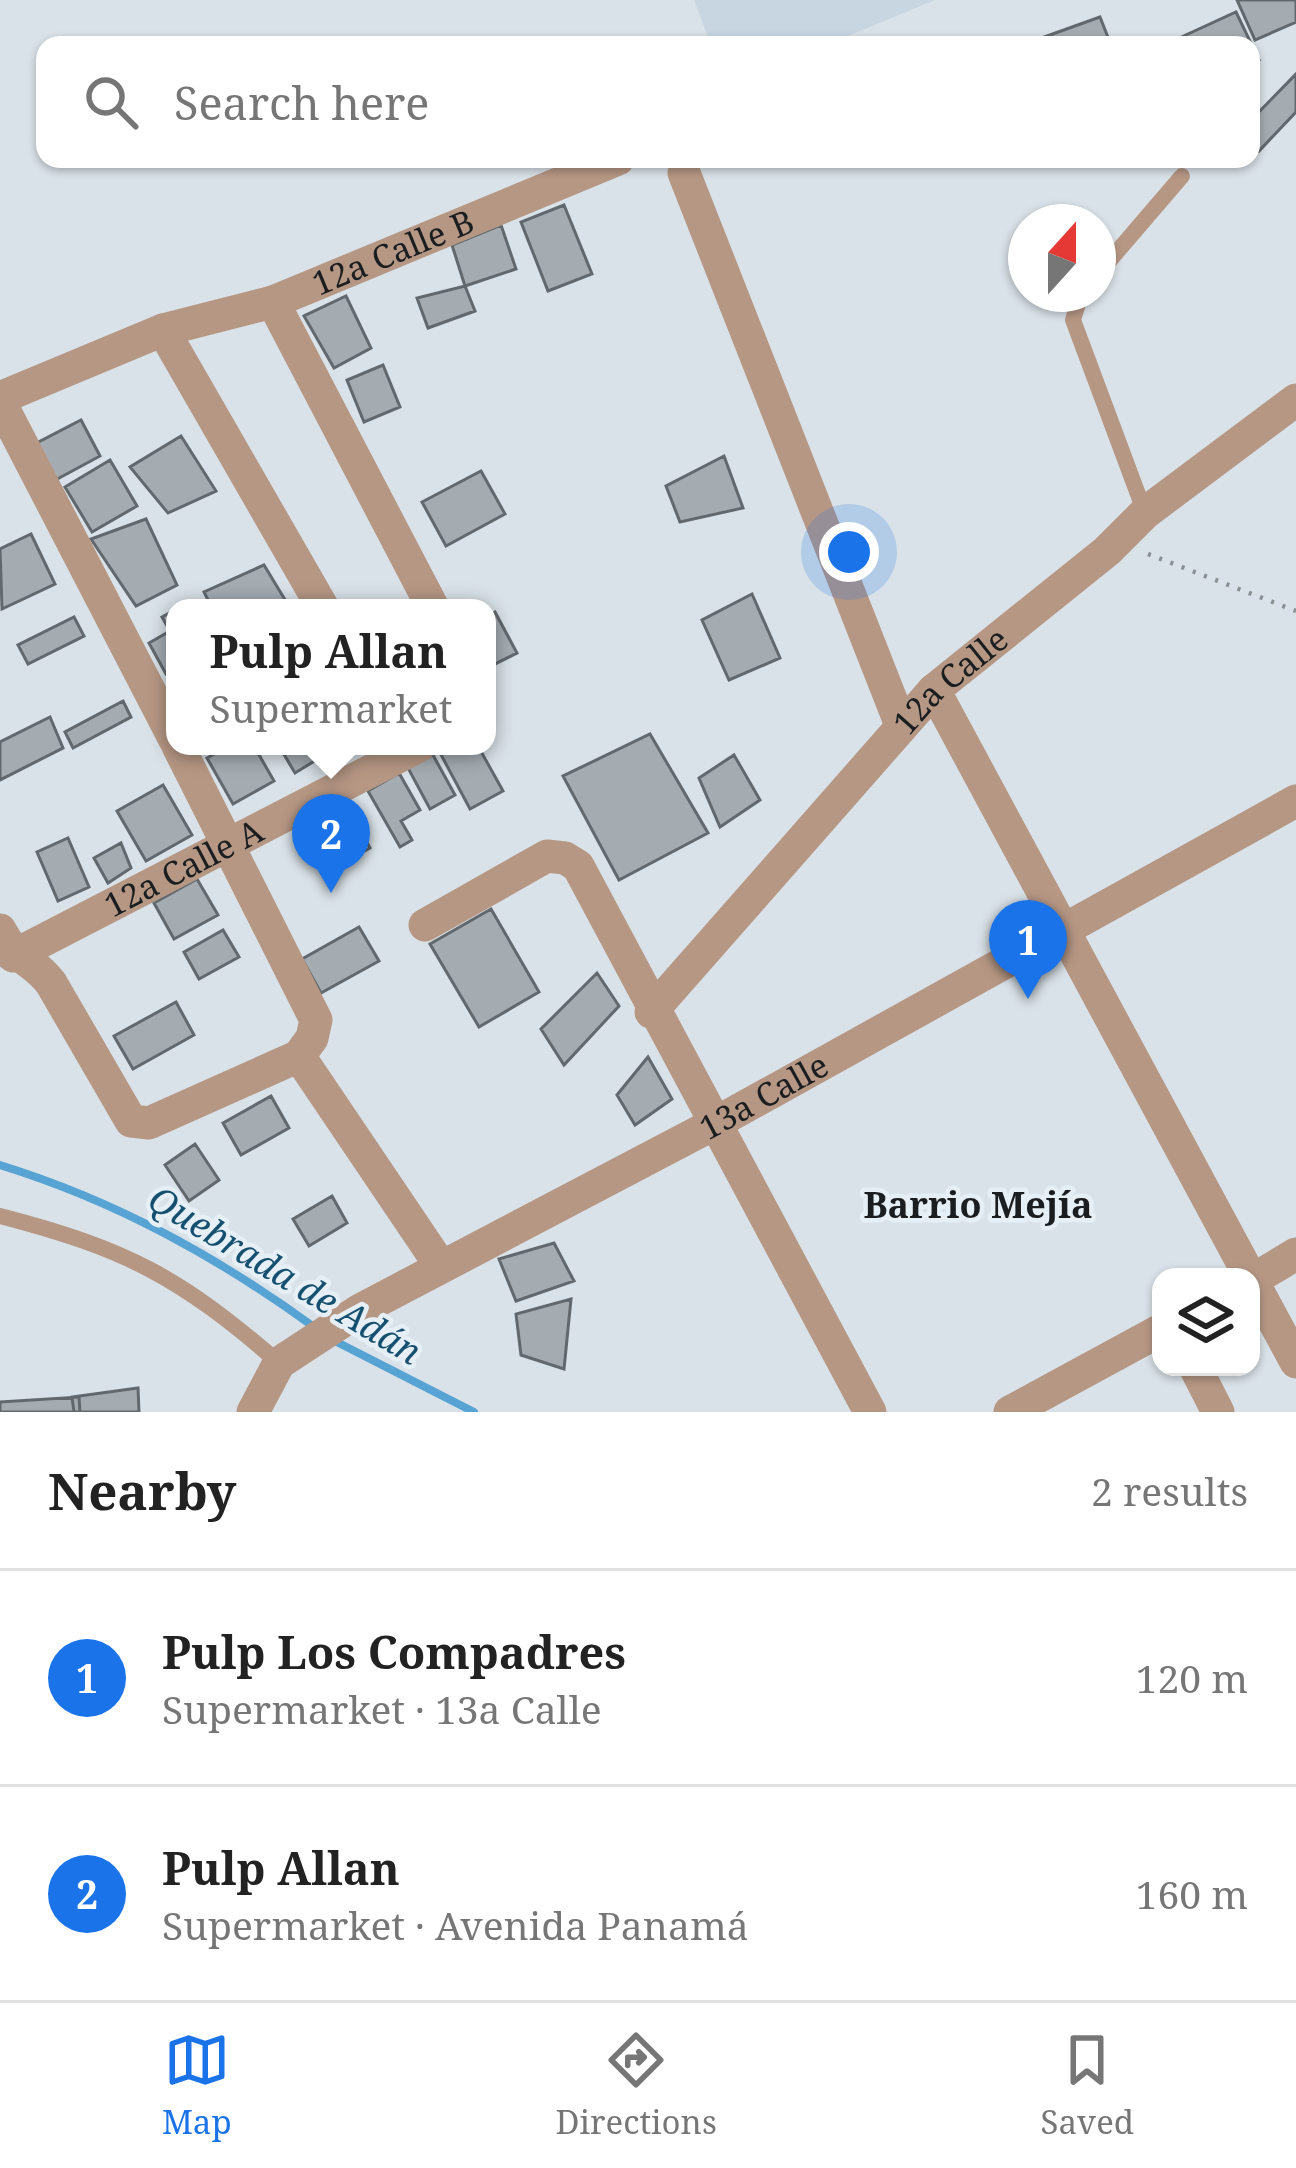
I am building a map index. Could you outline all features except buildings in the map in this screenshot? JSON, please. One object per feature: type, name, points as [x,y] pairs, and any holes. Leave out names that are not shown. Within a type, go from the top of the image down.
[{"type":"street","name":"12a Calle B","points":[[0,400],[163,330],[273,302],[596,168]]},
{"type":"street","points":[[683,173],[901,724]]},
{"type":"street","points":[[273,302],[428,599]]},
{"type":"street","points":[[163,330],[318,599]]},
{"type":"street","points":[[0,400],[166,722]]},
{"type":"street","name":"12a Calle","points":[[651,1012],[934,690],[1107,551],[1144,513],[1296,400]]},
{"type":"street","points":[[934,690],[1246,1268]]},
{"type":"street","points":[[7,943],[51,983],[131,1121],[149,1123],[299,1056],[316,1020],[183,755]]},
{"type":"street","name":"12a Calle A","points":[[7,943],[227,842],[395,755]]},
{"type":"street","name":"13a Calle","points":[[290,1354],[440,1265],[712,1125],[1296,801]]},
{"type":"street","points":[[424,925],[547,856],[565,858],[578,866],[651,1012],[869,1412]]},
{"type":"street","points":[[299,1056],[440,1265]]},
{"type":"street","points":[[1260,1275],[1296,1255]]},
{"type":"street","points":[[1260,1295],[1296,1362]]},
{"type":"street","points":[[1010,1412],[1152,1335]]},
{"type":"street","points":[[253,1412],[290,1354]]},
{"type":"street","points":[[1200,1376],[1218,1412]]},
{"type":"lane","points":[[1116,253],[1182,176]]},
{"type":"lane","points":[[1075,312],[1073,320],[1144,513]]},
{"type":"lane","points":[[0,1216],[93,1240],[156,1270],[290,1354]]},
{"type":"path","points":[[1107,551],[1147,553],[1296,611]]},
{"type":"shaded area","points":[[694,0],[935,0],[848,36],[708,36]]},
{"type":"waterway","name":"Quebrada de Adán","points":[[0,1165],[164,1233],[314,1327]]},
{"type":"waterway","name":"Quebrada de Adán","points":[[331,1339],[474,1412]]},
{"type":"place","name":"Pulp Allan","points":[[331,893]]},
{"type":"place","name":"Pulp Los Compadres","points":[[1028,999]]},
{"type":"district","name":"Barrio Mejía","points":[[978,1205]]}]
